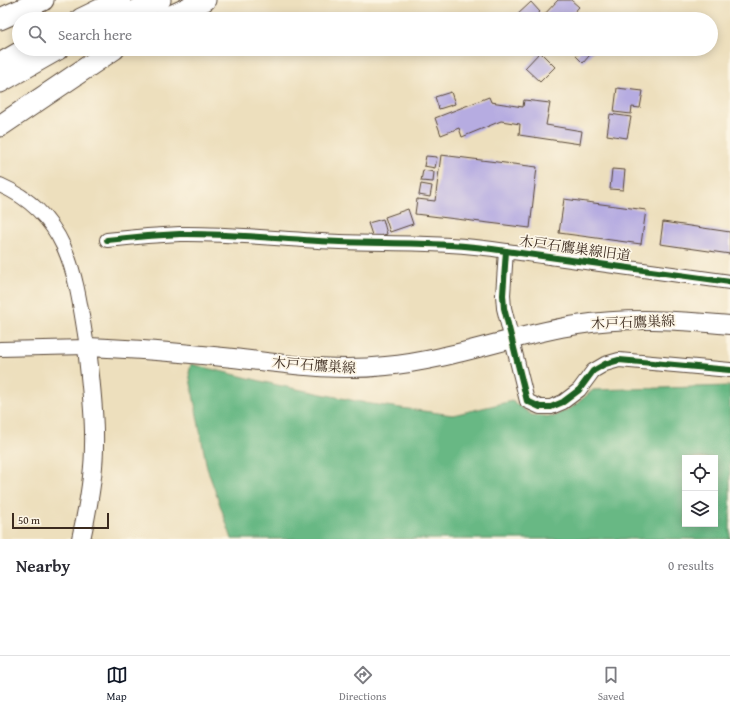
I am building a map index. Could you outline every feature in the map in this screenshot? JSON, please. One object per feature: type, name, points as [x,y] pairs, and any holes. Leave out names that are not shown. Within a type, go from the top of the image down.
[{"type":"highway","points":[[16,12],[43,0]]},
{"type":"highway","points":[[95,12],[120,0]]},
{"type":"highway","points":[[133,12],[160,0]]},
{"type":"highway","points":[[180,12],[205,0]]},
{"type":"highway","points":[[0,19],[12,14]]},
{"type":"highway","points":[[0,64],[14,56]]},
{"type":"highway","points":[[0,82],[46,56]]},
{"type":"highway","points":[[0,126],[104,56]]},
{"type":"main road","name":"木戸石鷹巣線","points":[[87,347],[199,355],[321,368],[353,369],[417,362],[576,325],[608,321],[671,319],[730,325]]},
{"type":"main road","points":[[81,539],[92,474],[94,445],[94,417],[87,347]]},
{"type":"street","points":[[0,185],[25,199],[40,211],[52,224],[62,241],[69,258],[80,300],[87,347],[0,349]]},
{"type":"street","points":[[107,240],[180,234],[224,235],[340,242],[475,246],[506,251]]},
{"type":"street","name":"木戸石鷹巣線旧道","points":[[730,282],[506,251],[503,296],[506,319],[527,401],[540,407],[550,407],[563,402],[579,390],[593,371],[605,364],[618,360],[730,370]]},
{"type":"green space","points":[[191,364],[277,385],[371,404],[453,415],[512,401],[532,415],[553,417],[574,406],[593,390],[730,386],[730,539],[232,539],[207,468],[189,373]]},
{"type":"building","points":[[558,0],[571,0],[579,7],[574,12],[547,12]]},
{"type":"building","points":[[531,2],[540,12],[520,12]]},
{"type":"building","points":[[536,56],[544,56],[555,67],[540,82],[525,68]]},
{"type":"building","points":[[576,56],[589,56],[583,63]]},
{"type":"building","points":[[617,88],[643,91],[640,108],[632,107],[631,114],[614,112]]},
{"type":"building","points":[[451,92],[455,104],[439,109],[435,97]]},
{"type":"building","points":[[489,97],[491,102],[523,107],[524,100],[550,103],[546,125],[582,131],[580,144],[519,135],[520,124],[501,121],[462,137],[459,128],[441,135],[435,118]]},
{"type":"building","points":[[610,114],[631,117],[627,138],[607,135]]},
{"type":"building","points":[[441,155],[537,167],[530,228],[415,214],[417,199],[435,201]]},
{"type":"building","points":[[426,156],[437,157],[435,168],[424,166]]},
{"type":"building","points":[[612,169],[625,170],[623,190],[610,189]]},
{"type":"building","points":[[423,170],[434,172],[433,182],[421,181]]},
{"type":"building","points":[[421,184],[432,186],[430,197],[419,195]]},
{"type":"building","points":[[564,199],[646,210],[641,244],[559,233]]},
{"type":"building","points":[[408,209],[413,224],[390,232],[385,217]]},
{"type":"building","points":[[383,219],[387,234],[373,238],[368,223]]},
{"type":"building","points":[[663,222],[730,232],[730,254],[660,244]]},
{"type":"cycle path","points":[[107,240],[161,235],[200,234],[340,242],[465,246],[506,251]]},
{"type":"cycle path","points":[[730,282],[506,251],[503,295],[504,308],[527,401],[540,407],[551,407],[563,402],[579,390],[593,371],[605,364],[619,360],[730,370]]}]
